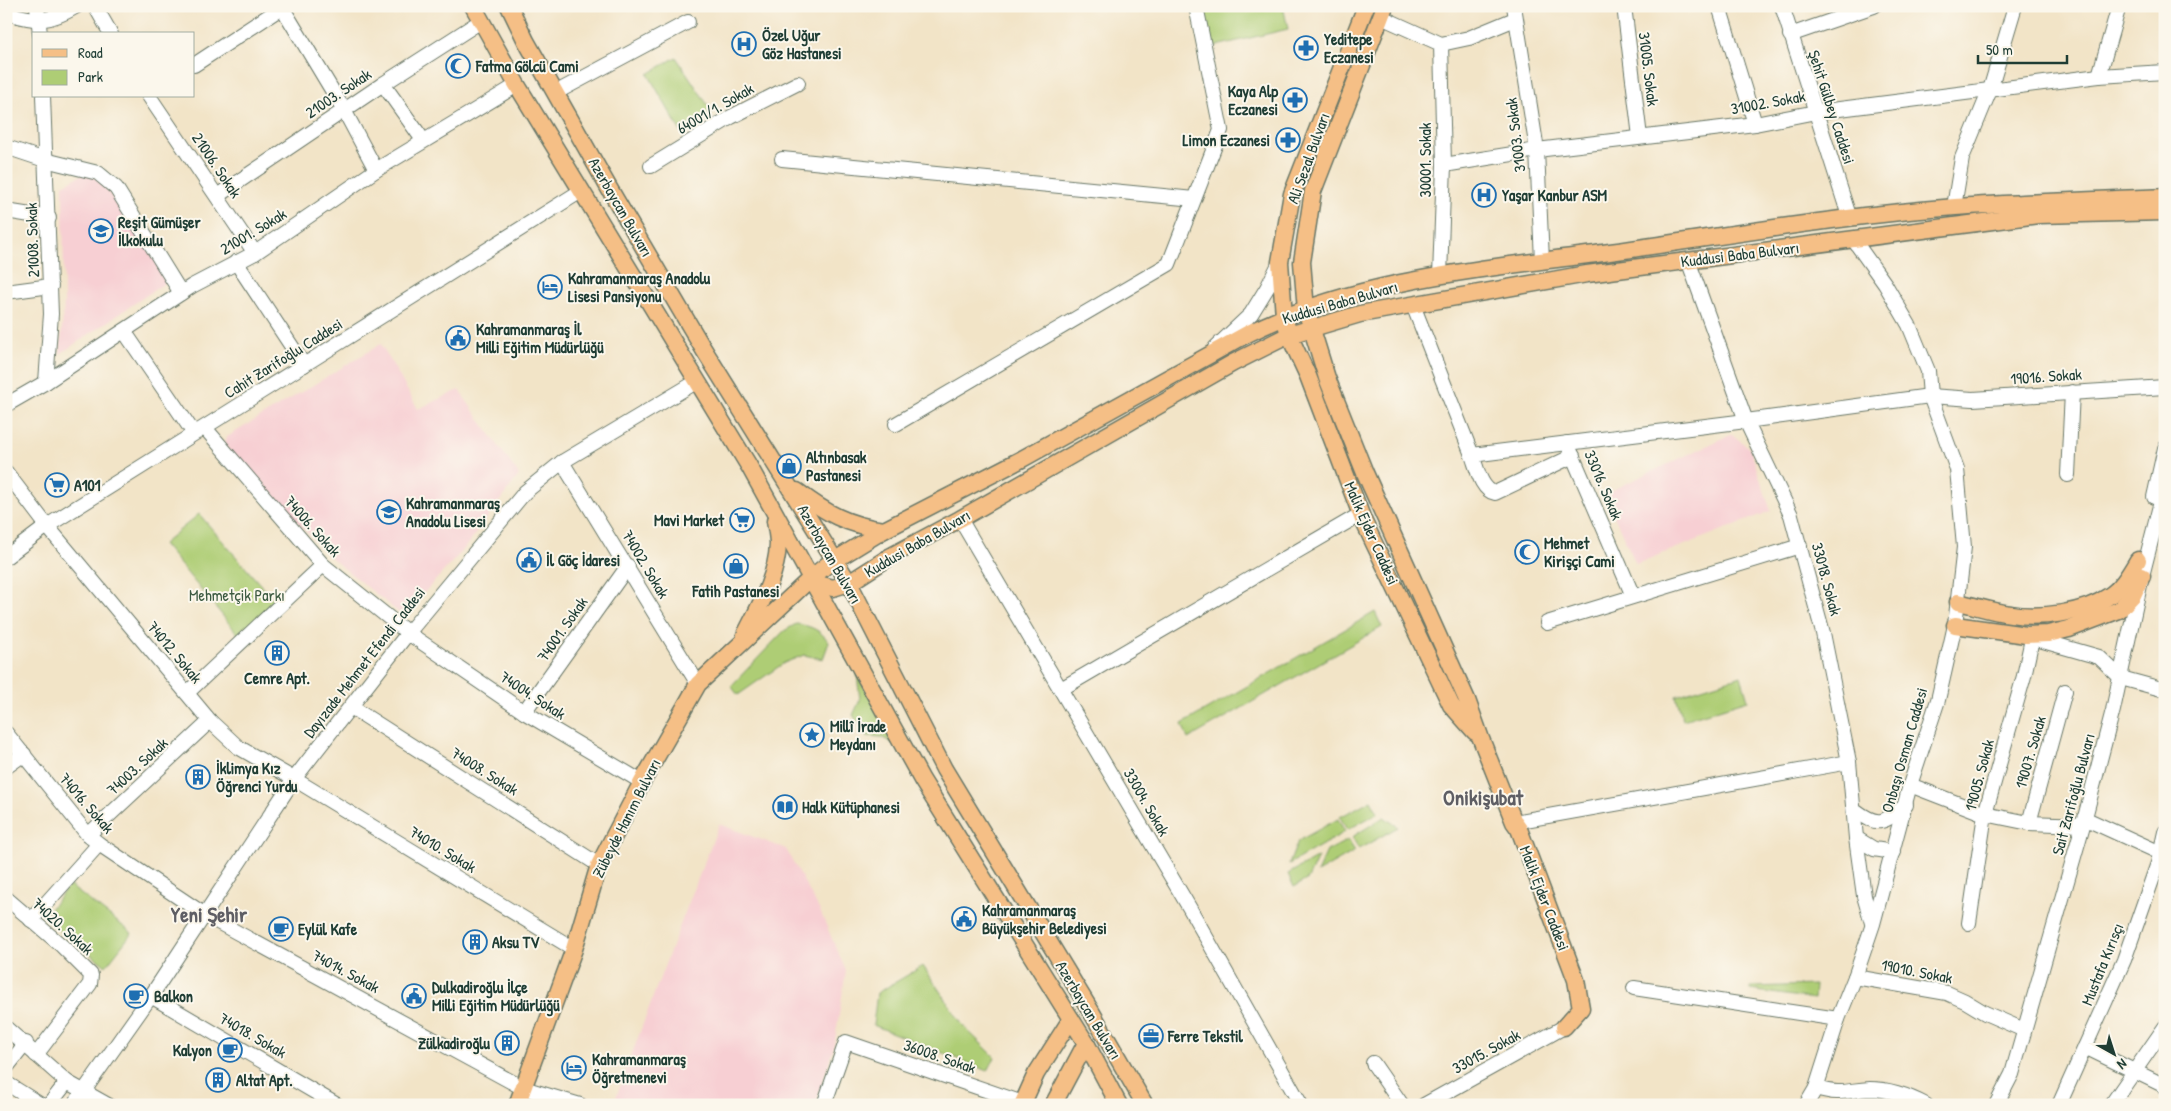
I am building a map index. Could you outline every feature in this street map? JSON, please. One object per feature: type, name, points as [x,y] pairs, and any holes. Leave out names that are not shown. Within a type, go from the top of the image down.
[{"type":"main road","name":"Azerbaycan Bulvarı","points":[[473,6],[517,86],[749,466],[922,780],[1086,1043],[1120,1105]]},
{"type":"main road","name":"Azerbaycan Bulvarı","points":[[509,6],[555,93],[704,350],[849,583],[944,769],[1087,1005],[1145,1105]]},
{"type":"main road","name":"Ali Sezal Bulvarı","points":[[1284,316],[1280,262],[1292,194],[1366,6]]},
{"type":"main road","name":"Ali Sezal Bulvarı","points":[[1306,310],[1302,262],[1313,191],[1383,12]]},
{"type":"main road","name":"Kuddusi Baba Bulvarı","points":[[2165,197],[1954,207],[1850,219],[1440,276],[1372,291],[1284,316],[1022,459],[884,530],[811,578],[822,585],[833,588],[849,583],[891,556],[960,519],[1232,362],[1289,335],[1360,314],[1587,274],[2038,215],[2165,212]]},
{"type":"main road","name":"Malik Ejder Caddesi","points":[[1306,310],[1327,378],[1365,473],[1467,700],[1480,739],[1514,822],[1519,828],[1576,980],[1581,1008],[1564,1027]]},
{"type":"main road","name":"Malik Ejder Caddesi","points":[[1284,316],[1289,335],[1308,376],[1361,514],[1451,705],[1480,739]]},
{"type":"main road","points":[[789,486],[836,518],[862,527],[884,530]]},
{"type":"main road","points":[[741,643],[766,593],[775,565],[778,543],[774,511]]},
{"type":"main road","points":[[1958,602],[2013,615],[2053,615],[2086,608],[2109,596],[2140,568]]},
{"type":"main road","points":[[1955,625],[2029,637],[2069,629],[2119,610],[2133,595],[2140,568]]},
{"type":"main road","name":"Zübeyde Hanım Bulvarı","points":[[518,1105],[574,949],[599,865],[642,782],[698,684],[811,578]]},
{"type":"main road","points":[[1023,1104],[1036,1074],[1071,1019]]},
{"type":"main road","points":[[1053,1105],[1086,1043]]},
{"type":"street","points":[[37,6],[40,27]]},
{"type":"street","points":[[6,13],[40,27],[77,6]]},
{"type":"street","points":[[95,6],[110,32]]},
{"type":"street","points":[[896,424],[1169,264],[1221,130],[1196,6]]},
{"type":"street","name":"31005. Sokak","points":[[1624,6],[1640,137]]},
{"type":"street","points":[[1719,6],[1755,124]]},
{"type":"street","name":"Şehit Gülbey Caddesi","points":[[1782,6],[1850,219]]},
{"type":"street","points":[[1790,35],[1874,6]]},
{"type":"street","points":[[1954,207],[1962,158],[1990,90],[2015,6]]},
{"type":"street","points":[[2099,76],[2119,6]]},
{"type":"street","points":[[195,64],[283,7],[344,110],[376,170]]},
{"type":"street","points":[[1383,12],[1441,44],[1469,38],[1514,13]]},
{"type":"street","name":"31003. Sokak","points":[[1514,13],[1537,150],[1542,261]]},
{"type":"street","name":"21003. Sokak","points":[[217,196],[383,84],[481,21]]},
{"type":"street","points":[[555,93],[688,22]]},
{"type":"street","name":"30001. Sokak","points":[[1440,276],[1444,165],[1441,44]]},
{"type":"street","name":"31002. Sokak","points":[[1444,165],[1537,150],[1755,124],[1816,112],[2099,76],[2165,72]]},
{"type":"street","name":"64001/1. Sokak","points":[[651,166],[731,117],[798,83]]},
{"type":"street","points":[[383,84],[423,140]]},
{"type":"street","name":"21001. Sokak","points":[[6,406],[46,382],[181,293],[255,253],[423,140],[517,86]]},
{"type":"street","name":"21008. Sokak","points":[[43,98],[51,286],[46,382]]},
{"type":"street","name":"21006. Sokak","points":[[150,98],[255,253]]},
{"type":"street","points":[[6,147],[45,160],[98,173],[116,188],[181,293]]},
{"type":"street","points":[[782,159],[1194,199]]},
{"type":"street","name":"Cahit Zarifoğlu Caddesi","points":[[6,557],[47,526],[581,191]]},
{"type":"street","points":[[6,211],[49,218]]},
{"type":"street","name":"Onbaşı Osman Caddesi","points":[[1806,1105],[1816,1088],[1838,1018],[1855,977],[1873,924],[1910,785],[1938,700],[1955,625],[1964,540],[1957,469],[1930,396],[1928,371],[1909,325],[1886,284],[1854,239]]},
{"type":"street","name":"33018. Sokak","points":[[1688,260],[1746,421],[1791,515],[1800,546],[1823,632],[1849,762],[1864,896],[1873,924]]},
{"type":"street","points":[[236,262],[304,365]]},
{"type":"street","points":[[1205,358],[1251,314],[1268,288],[1280,262]]},
{"type":"street","points":[[6,292],[51,286]]},
{"type":"street","points":[[1413,305],[1485,487],[1489,492],[1495,493],[1570,450]]},
{"type":"street","name":"74006. Sokak","points":[[124,331],[199,430],[323,565],[408,633]]},
{"type":"street","name":"Dayızade Mehmet Efendi Caddesi","points":[[74,1105],[151,996],[294,779],[408,633],[525,492],[562,462],[696,382]]},
{"type":"street","name":"19016. Sokak","points":[[1472,455],[1570,450],[1746,421],[1930,396],[1973,399],[2165,387]]},
{"type":"street","points":[[2068,475],[2072,392]]},
{"type":"street","name":"Sait Zarifoğlu Bulvarı","points":[[1996,1105],[2012,1074],[2084,822],[2121,678],[2140,568],[2165,448]]},
{"type":"street","name":"33016. Sokak","points":[[1570,450],[1633,596]]},
{"type":"street","name":"74002. Sokak","points":[[562,462],[628,566],[698,684]]},
{"type":"street","name":"74012. Sokak","points":[[6,472],[47,526],[210,721],[238,747],[294,779]]},
{"type":"street","name":"Sait Zarifoğlu Bulvarı","points":[[2140,568],[2165,486]]},
{"type":"street","points":[[1061,689],[1361,514]]},
{"type":"street","name":"33004. Sokak","points":[[960,519],[1184,899],[1301,1105]]},
{"type":"street","points":[[1547,623],[1800,546]]},
{"type":"street","points":[[187,693],[323,565]]},
{"type":"street","name":"74001. Sokak","points":[[524,712],[628,566]]},
{"type":"street","name":"74004. Sokak","points":[[408,633],[524,712],[642,782]]},
{"type":"street","points":[[2029,637],[2098,657],[2121,678],[2165,690]]},
{"type":"street","name":"19005. Sokak","points":[[1969,923],[1986,814],[2024,676],[2029,637]]},
{"type":"street","name":"19007. Sokak","points":[[2029,823],[2065,691]]},
{"type":"street","name":"74008. Sokak","points":[[351,707],[599,865]]},
{"type":"street","name":"74003. Sokak","points":[[31,920],[93,840],[210,721]]},
{"type":"street","name":"74016. Sokak","points":[[6,733],[93,840],[205,915]]},
{"type":"street","points":[[6,767],[24,754]]},
{"type":"street","points":[[1514,822],[1849,762]]},
{"type":"street","name":"74010. Sokak","points":[[294,779],[574,949]]},
{"type":"street","points":[[1910,785],[1986,814],[2029,823],[2084,822],[2162,853]]},
{"type":"street","points":[[1855,810],[1868,820],[1879,822],[1890,818],[1906,805]]},
{"type":"street","name":"Mustafa Kırısçı","points":[[2059,1105],[2124,960],[2162,853],[2165,832]]},
{"type":"street","points":[[1856,838],[1874,849],[1893,852]]},
{"type":"street","name":"74020. Sokak","points":[[6,898],[62,946],[91,975],[90,984],[36,1055]]},
{"type":"street","name":"74014. Sokak","points":[[205,915],[523,1088],[580,1105]]},
{"type":"street","name":"19010. Sokak","points":[[1855,977],[1947,993],[1985,1013],[2024,1030]]},
{"type":"street","points":[[1634,988],[1838,1018]]},
{"type":"street","name":"74018. Sokak","points":[[151,996],[337,1105]]},
{"type":"street","name":"33015. Sokak","points":[[1424,1105],[1564,1027]]},
{"type":"street","points":[[2111,1105],[2165,1027]]},
{"type":"street","points":[[6,1028],[26,1043],[36,1055],[67,1082],[108,1105]]},
{"type":"street","name":"36008. Sokak","points":[[824,1105],[846,1042],[1023,1104]]},
{"type":"street","points":[[6,1068],[26,1043]]},
{"type":"street","points":[[2086,1047],[2165,1086]]},
{"type":"street","points":[[1374,1062],[1402,1105]]},
{"type":"street","points":[[49,1105],[67,1082]]},
{"type":"street","points":[[6,1083],[41,1105]]},
{"type":"street","points":[[1816,1088],[1840,1093],[1871,1089],[1905,1095],[1926,1105]]},
{"type":"shaded area","name":"Reşit Gümüşer İlkokulu","points":[[87,172],[99,179],[172,278],[60,354],[64,303],[63,185]]},
{"type":"shaded area","name":"Kahramanmaraş Anadolu Lisesi","points":[[381,344],[418,409],[459,390],[519,475],[464,549],[403,616],[330,557],[224,445],[227,437]]},
{"type":"shaded area","points":[[1732,434],[1750,449],[1771,511],[1636,564],[1604,494]]},
{"type":"shaded area","points":[[719,824],[786,849],[820,911],[846,971],[834,1046],[815,1105],[622,1105],[614,1103],[661,975]]},
{"type":"green space","points":[[1203,6],[1283,6],[1288,29],[1212,47]]},
{"type":"green space","points":[[676,57],[713,113],[681,132],[648,74]]},
{"type":"green space","name":"Mehmetçik Parkı","points":[[199,514],[278,605],[242,639],[163,544]]},
{"type":"green space","points":[[1375,612],[1382,627],[1188,739],[1182,724]]},
{"type":"green space","points":[[796,624],[815,629],[829,642],[823,659],[804,655],[784,663],[738,695],[731,686],[784,631]]},
{"type":"green space","points":[[857,675],[900,747],[881,737],[867,736],[853,715],[860,700]]},
{"type":"green space","points":[[1741,676],[1748,700],[1683,720],[1676,696]]},
{"type":"green space","points":[[1371,800],[1378,813],[1347,830],[1340,817]]},
{"type":"green space","points":[[1384,817],[1398,827],[1359,849],[1352,837]]},
{"type":"green space","points":[[1338,819],[1345,832],[1289,864],[1298,841]]},
{"type":"green space","points":[[1348,840],[1355,851],[1317,873],[1327,851]]},
{"type":"green space","points":[[1318,857],[1308,879],[1294,887],[1288,874]]},
{"type":"green space","points":[[69,885],[132,933],[106,966],[43,918]]},
{"type":"green space","points":[[923,966],[964,1027],[995,1057],[988,1071],[873,1025],[877,993]]},
{"type":"green space","points":[[1815,985],[1814,999],[1750,990],[1750,987]]},
{"type":"place","name":"Özel Uğur Göz Hastanesi","points":[[744,44]]},
{"type":"place","name":"Yeditepe Eczanesi","points":[[1306,48]]},
{"type":"place","name":"Fatma Gölcü Cami","points":[[458,66]]},
{"type":"place","name":"Kaya Alp Eczanesi","points":[[1295,100]]},
{"type":"place","name":"Limon Eczanesi","points":[[1288,140]]},
{"type":"place","name":"Yaşar Kanbur ASM","points":[[1484,195]]},
{"type":"place","name":"Reşit Gümüşer İlkokulu","points":[[101,231]]},
{"type":"place","name":"Kahramanmaraş Anadolu Lisesi Pansiyonu","points":[[550,287]]},
{"type":"place","name":"Kahramanmaraş İl Milli Eğitim Müdürlüğü","points":[[458,338]]},
{"type":"place","name":"Altınbasak Pastanesi","points":[[789,466]]},
{"type":"place","name":"A101","points":[[57,485]]},
{"type":"place","name":"Kahramanmaraş Anadolu Lisesi","points":[[389,512]]},
{"type":"place","name":"Mavi Market","points":[[742,520]]},
{"type":"place","name":"Mehmet Kirişçi Cami","points":[[1527,552]]},
{"type":"place","name":"İl Göç İdaresi","points":[[529,560]]},
{"type":"place","name":"Fatih Pastanesi","points":[[736,566]]},
{"type":"place","name":"Cemre Apt.","points":[[277,653]]},
{"type":"place","name":"Millî İrade Meydanı","points":[[812,735]]},
{"type":"place","name":"İklimya Kız Öğrenci Yurdu","points":[[198,777]]},
{"type":"place","name":"Halk Kütüphanesi","points":[[785,807]]},
{"type":"place","name":"Kahramanmaraş Büyükşehir Belediyesi","points":[[964,919]]},
{"type":"place","name":"Eylül Kafe","points":[[281,929]]},
{"type":"place","name":"Aksu TV","points":[[475,942]]},
{"type":"place","name":"Balkon","points":[[136,996]]},
{"type":"place","name":"Dulkadiroğlu İlçe Milli Eğitim Müdürlüğü","points":[[414,996]]},
{"type":"place","name":"Ferre Tekstil","points":[[1151,1036]]},
{"type":"place","name":"Zülkadiroğlu","points":[[507,1043]]},
{"type":"place","name":"Kalyon","points":[[230,1050]]},
{"type":"place","name":"Kahramanmaraş Öğretmenevi","points":[[574,1068]]},
{"type":"place","name":"Altat Apt.","points":[[218,1080]]},
{"type":"district","name":"Onikişubat","points":[[1483,798]]},
{"type":"district","name":"Yeni Şehir","points":[[209,915]]}]
